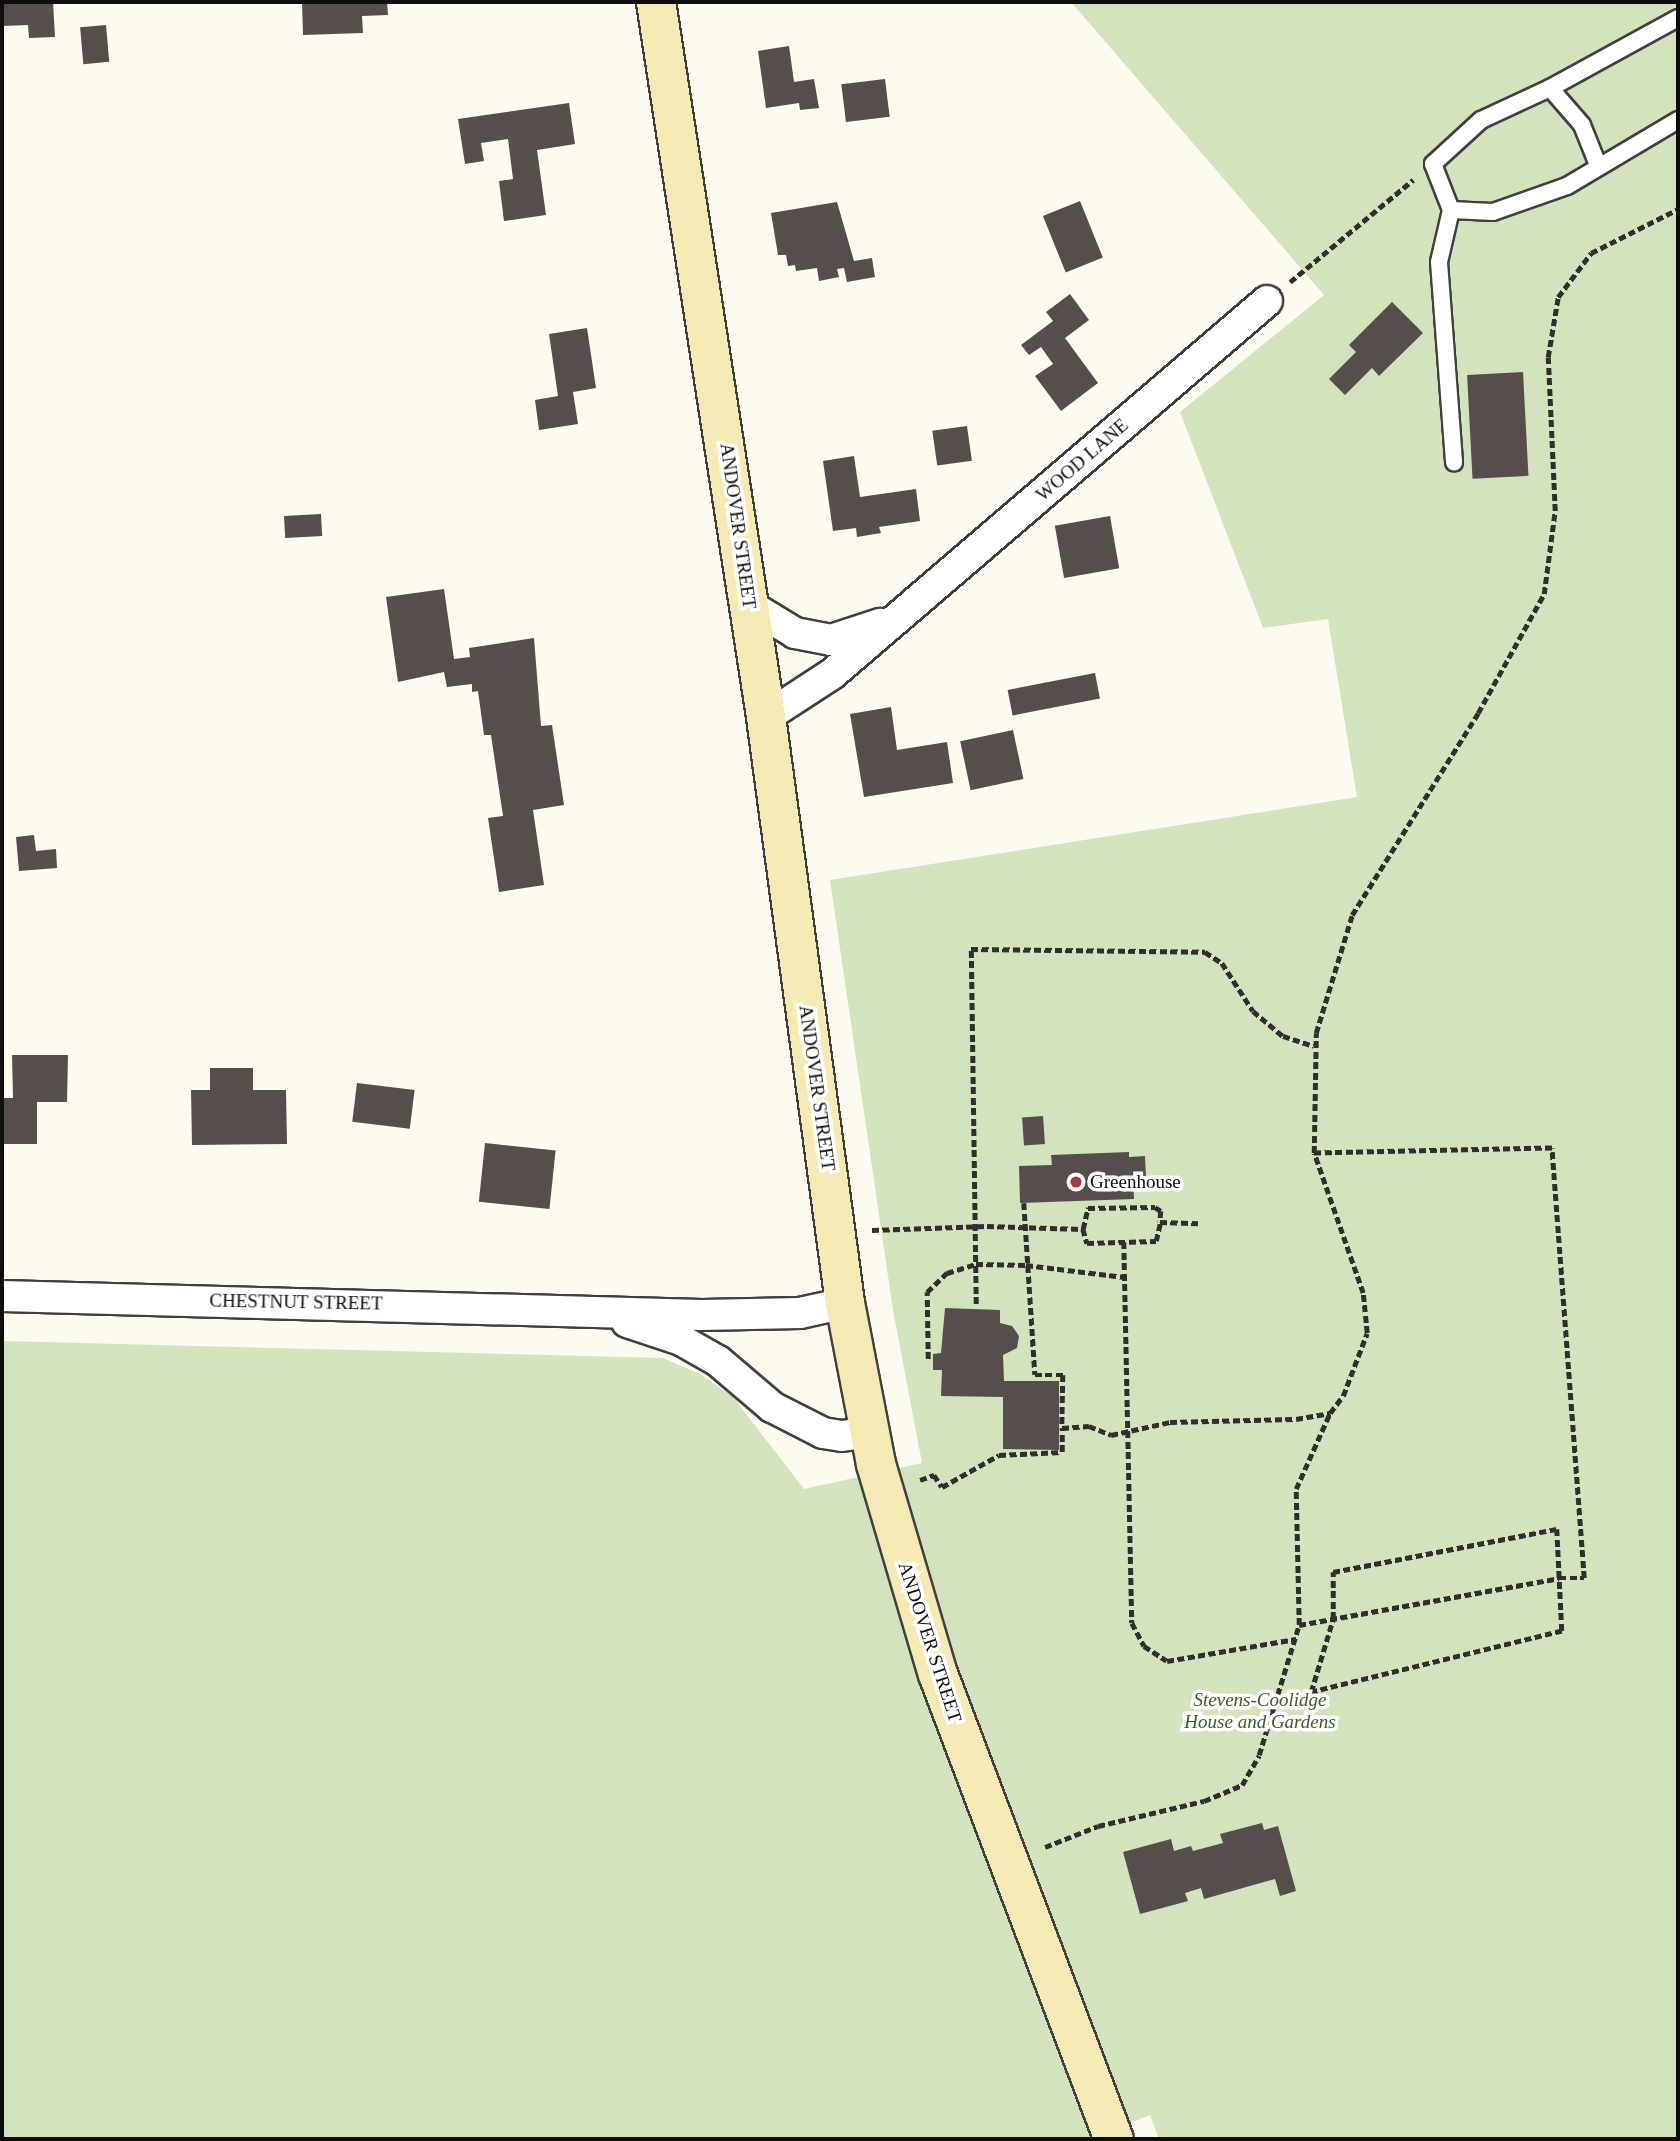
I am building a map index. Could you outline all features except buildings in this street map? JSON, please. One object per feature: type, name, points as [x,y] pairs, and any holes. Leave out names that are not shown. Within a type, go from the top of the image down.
[{"type":"main road","name":"ANDOVER STREET","points":[[656,2],[766,717],[845,1303],[882,1489],[939,1674],[1114,2139]]},
{"type":"street","name":"WOOD LANE","points":[[766,717],[832,674],[1267,301]]},
{"type":"street","name":"WOOD LANE","points":[[749,604],[795,633],[831,640],[896,618]]},
{"type":"street","name":"CHESTNUT STREET","points":[[2,1296],[760,1315],[800,1313],[845,1303]]},
{"type":"street","name":"CHESTNUT STREET","points":[[590,1310],[681,1340],[718,1362],[772,1407],[823,1433],[842,1437],[870,1432]]},
{"type":"lane","points":[[1454,462],[1439,262],[1451,210],[1433,164],[1481,120],[1550,88],[1678,18]]},
{"type":"lane","points":[[1550,88],[1582,125],[1598,165]]},
{"type":"lane","points":[[1451,210],[1493,212],[1537,200],[1678,120]]},
{"type":"path","points":[[1267,301],[1433,164]]},
{"type":"path","points":[[1011,1861],[1098,1826],[1204,1801],[1242,1785],[1259,1755],[1299,1625],[1296,1489],[1330,1413],[1343,1396],[1367,1333],[1363,1293],[1314,1153],[1313,1046],[1352,915],[1478,713],[1544,594],[1555,511],[1548,357],[1558,297],[1591,253],[1678,209]]},
{"type":"path","points":[[976,1304],[971,949],[1205,952],[1222,963],[1253,1011],[1283,1036],[1313,1046]]},
{"type":"path","points":[[1299,1625],[1559,1578],[1584,1578],[1552,1148],[1314,1153]]},
{"type":"path","points":[[909,1483],[934,1475],[942,1487],[999,1455],[1062,1452],[1063,1376],[1035,1375],[1036,1340],[1029,1320],[1024,1203]]},
{"type":"path","points":[[1155,1207],[1161,1211],[1156,1241],[1087,1243],[1083,1229],[1088,1208],[1155,1207]]},
{"type":"path","points":[[1160,1223],[1198,1223]]},
{"type":"path","points":[[836,1233],[976,1226],[1083,1229]]},
{"type":"path","points":[[1124,1242],[1132,1623],[1144,1646],[1167,1661],[1296,1639]]},
{"type":"path","points":[[928,1359],[927,1292],[947,1273],[976,1264],[1026,1265],[1124,1277]]},
{"type":"path","points":[[1062,1427],[1089,1426],[1111,1435],[1170,1422],[1296,1419],[1330,1413]]},
{"type":"path","points":[[1557,1529],[1559,1578],[1562,1631],[1311,1692],[1333,1619],[1333,1572],[1557,1529]]},
{"type":"green space","name":"Stevens-Coolidge House and Gardens","points":[[1071,2],[1678,2],[1678,2139],[1159,2139],[1150,2115],[1090,2139],[2,2139],[2,1341],[663,1358],[700,1374],[733,1397],[804,1489],[922,1463],[893,1310],[830,880],[1357,797],[1328,619],[1263,628],[1180,412],[1324,295]]},
{"type":"place","name":"Greenhouse","points":[[1076,1182]]}]
